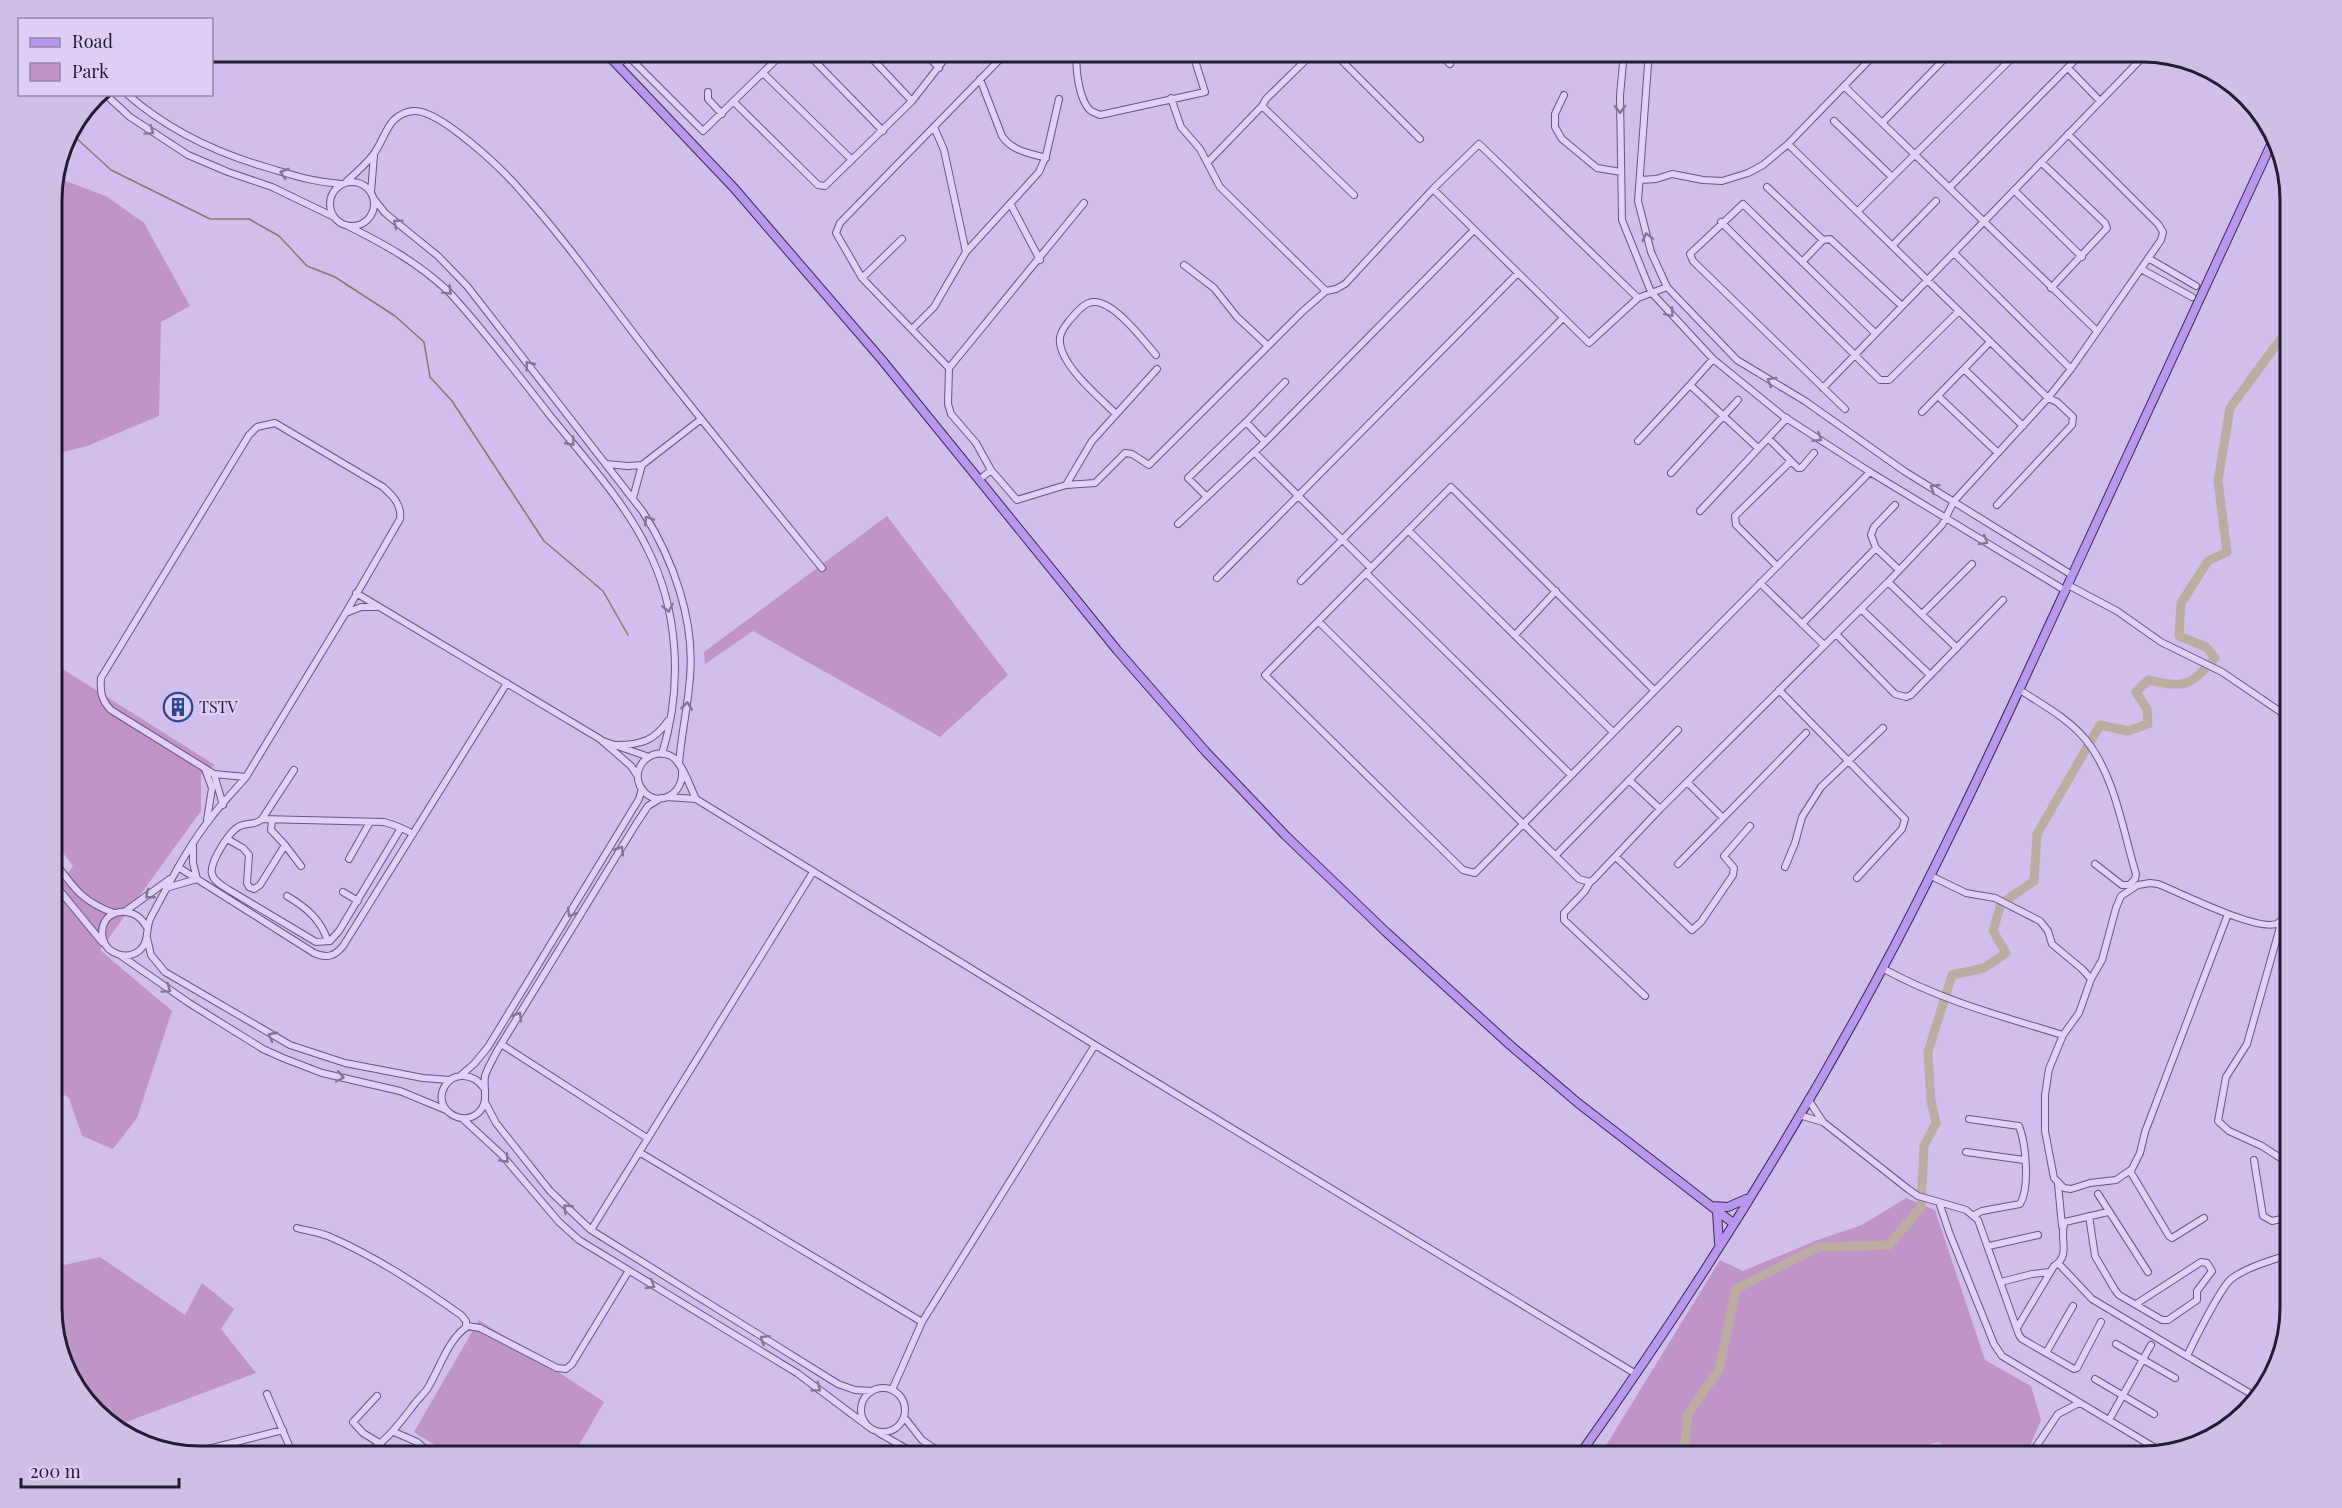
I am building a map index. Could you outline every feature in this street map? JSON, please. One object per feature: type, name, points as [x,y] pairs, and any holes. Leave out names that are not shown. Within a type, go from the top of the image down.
[{"type":"main road","points":[[614,62],[734,188],[882,360],[1117,650],[1206,752],[1286,836],[1386,932],[1510,1045],[1578,1103],[1733,1223]]},
{"type":"main road","points":[[1587,1446],[1719,1247],[1799,1115],[1931,876],[2020,690],[2270,147]]},
{"type":"main road","points":[[1710,1206],[1728,1207],[1750,1196]]},
{"type":"main road","points":[[1717,1211],[1719,1247]]},
{"type":"street","points":[[617,65],[621,62]]},
{"type":"street","points":[[634,62],[701,130],[706,130],[774,62]]},
{"type":"street","points":[[816,62],[883,131]]},
{"type":"street","points":[[876,62],[912,100]]},
{"type":"street","points":[[933,62],[939,68]]},
{"type":"street","points":[[734,102],[821,187],[829,185],[883,131],[943,62]]},
{"type":"street","points":[[949,369],[862,278],[837,237],[838,228],[997,62]]},
{"type":"street","points":[[1074,62],[1087,108],[1095,114],[1205,92],[1195,62]]},
{"type":"street","points":[[1208,162],[1304,62]]},
{"type":"street","points":[[1343,62],[1420,139]]},
{"type":"street","points":[[1623,62],[1620,96],[1622,220],[1651,292],[1713,359],[1787,418],[1870,472],[2067,588],[2117,611],[2161,642],[2222,672],[2280,711]]},
{"type":"street","points":[[1648,62],[1638,201],[1651,252],[1667,287],[1737,360],[1805,401],[1904,471],[2072,575]]},
{"type":"street","points":[[1640,180],[1656,179],[1672,174],[1722,181],[1735,178],[1763,165],[1788,144],[1867,62]]},
{"type":"street","points":[[1883,122],[1941,62]]},
{"type":"street","points":[[1858,211],[2008,62]]},
{"type":"street","points":[[1950,188],[2074,62]]},
{"type":"street","points":[[1823,388],[2138,62]]},
{"type":"street","points":[[2068,68],[2100,100]]},
{"type":"street","points":[[764,73],[852,160]]},
{"type":"street","points":[[980,79],[1007,144],[1046,158]]},
{"type":"street","points":[[1844,86],[1917,154],[2097,331]]},
{"type":"street","points":[[708,92],[708,99],[722,114]]},
{"type":"street","points":[[1564,95],[1555,114],[1555,127],[1562,139],[1597,168],[1621,172]]},
{"type":"street","points":[[130,96],[176,131],[213,150],[313,182],[361,183],[385,213],[438,256],[467,286],[633,498],[660,539],[674,573],[684,611],[691,675],[680,767],[681,784],[673,794],[648,806],[636,824],[501,1044],[486,1073],[483,1087],[485,1102],[496,1123],[550,1191],[591,1230],[838,1384],[855,1390],[872,1391]]},
{"type":"street","points":[[108,97],[139,124],[188,155],[272,187],[334,217],[398,251],[448,291],[576,447],[630,518],[659,573],[668,608],[674,652],[670,718],[662,754]]},
{"type":"street","points":[[1171,98],[1180,127],[1200,149],[1220,187],[1326,291]]},
{"type":"street","points":[[912,329],[934,307],[966,252],[1039,172],[1046,158],[1059,99]]},
{"type":"street","points":[[1262,106],[1354,195]]},
{"type":"street","points":[[334,217],[329,203],[331,195],[374,154],[393,120],[414,111],[422,111],[439,119],[462,136],[520,190],[700,420],[822,568]]},
{"type":"street","points":[[1833,121],[1892,177]]},
{"type":"street","points":[[934,127],[944,150],[966,252]]},
{"type":"street","points":[[1645,996],[1564,920],[1564,913],[1585,891],[1590,882],[1616,858],[1687,782],[1888,582],[1942,525],[1954,501],[2048,398],[2071,369],[2161,240],[2163,232],[2158,224],[2068,134]]},
{"type":"street","points":[[1084,203],[1040,260],[949,369],[948,404],[951,414],[976,443],[991,470],[1017,500],[1066,485],[1095,483],[1125,453],[1132,454],[1149,465],[1267,345],[1326,291],[1345,284],[1433,189],[1479,144],[1638,298]]},
{"type":"street","points":[[1788,144],[2048,398],[2057,402],[2073,417],[2072,425],[1997,505]]},
{"type":"street","points":[[346,225],[354,226],[367,220],[372,214],[374,154]]},
{"type":"street","points":[[2041,162],[2107,225],[2106,231],[2051,288]]},
{"type":"street","points":[[1767,187],[1823,240]]},
{"type":"street","points":[[1433,189],[1589,343],[1638,298],[1667,287]]},
{"type":"street","points":[[2014,190],[2082,257]]},
{"type":"street","points":[[1893,245],[1936,201]]},
{"type":"street","points":[[1011,205],[1040,260]]},
{"type":"street","points":[[1845,409],[1690,257],[1692,251],[1739,205],[1745,205],[1875,333]]},
{"type":"street","points":[[1721,222],[1880,380],[1889,380],[1959,310]]},
{"type":"street","points":[[1178,524],[1265,442],[1474,230]]},
{"type":"street","points":[[862,278],[902,239]]},
{"type":"street","points":[[1802,262],[1823,240],[1835,241],[1902,306]]},
{"type":"street","points":[[1954,253],[2071,369]]},
{"type":"street","points":[[2148,258],[2196,286]]},
{"type":"street","points":[[1184,265],[1214,288],[1237,317],[1267,345]]},
{"type":"street","points":[[2141,269],[2192,297]]},
{"type":"street","points":[[1216,578],[1518,273]]},
{"type":"street","points":[[1116,414],[1068,362],[1059,340],[1061,332],[1085,305],[1099,302],[1118,314],[1156,355]]},
{"type":"street","points":[[1301,581],[1563,318]]},
{"type":"street","points":[[1922,412],[1990,342]]},
{"type":"street","points":[[1638,441],[1713,359]]},
{"type":"street","points":[[1066,485],[1084,452],[1157,369]]},
{"type":"street","points":[[1964,369],[2023,426]]},
{"type":"street","points":[[1207,497],[1188,478],[1285,382]]},
{"type":"street","points":[[1690,385],[1758,448]]},
{"type":"street","points":[[1938,396],[1998,453]]},
{"type":"street","points":[[1671,473],[1738,400]]},
{"type":"street","points":[[1700,511],[1787,418]]},
{"type":"street","points":[[606,464],[642,465],[700,420]]},
{"type":"street","points":[[1246,422],[1265,442]]},
{"type":"street","points":[[246,777],[214,774],[111,710],[105,704],[100,692],[100,678],[249,435],[257,427],[267,423],[283,426],[383,487],[396,499],[401,513],[400,519],[246,777],[205,826],[171,878],[146,926],[151,955],[165,972],[290,1045],[345,1063],[423,1078],[450,1080],[460,1076],[488,1047],[639,800],[642,789],[638,775],[631,766],[600,740],[356,593]]},
{"type":"street","points":[[1768,438],[1797,468],[1801,468],[1814,453]]},
{"type":"street","points":[[1254,452],[1342,540],[1368,571],[1571,775]]},
{"type":"street","points":[[1777,566],[1736,525],[1734,520],[1735,516],[1790,462]]},
{"type":"street","points":[[633,498],[642,465]]},
{"type":"street","points":[[979,480],[991,470]]},
{"type":"street","points":[[1654,690],[1451,487],[1265,675],[1463,870],[1475,873],[1870,472]]},
{"type":"street","points":[[1895,504],[1873,530],[1872,541],[1876,548],[1899,570]]},
{"type":"street","points":[[1408,530],[1613,732]]},
{"type":"street","points":[[1802,624],[1876,548]]},
{"type":"street","points":[[1922,614],[1972,564]]},
{"type":"street","points":[[1888,582],[1957,648]]},
{"type":"street","points":[[1760,583],[1824,645]]},
{"type":"street","points":[[1515,635],[1556,591]]},
{"type":"street","points":[[1836,634],[1900,697],[1911,695],[2003,600]]},
{"type":"street","points":[[345,614],[361,607],[378,607]]},
{"type":"street","points":[[1861,609],[1930,675]]},
{"type":"street","points":[[1319,622],[1579,879],[1590,882]]},
{"type":"street","points":[[178,867],[314,953],[322,957],[331,956],[343,946],[507,683]]},
{"type":"street","points":[[1779,690],[1905,819],[1902,829],[1857,878]]},
{"type":"street","points":[[2020,690],[2063,719],[2085,739],[2096,753],[2111,789],[2136,874],[2135,879],[2129,885],[2122,885],[2095,864]]},
{"type":"street","points":[[617,745],[635,745],[651,740],[670,718]]},
{"type":"street","points":[[1785,867],[1806,810],[1821,787],[1883,728]]},
{"type":"street","points":[[1556,855],[1678,730]]},
{"type":"street","points":[[1678,864],[1806,733]]},
{"type":"street","points":[[600,740],[649,757]]},
{"type":"street","points":[[638,775],[639,767],[649,757],[662,754],[675,759],[696,799]]},
{"type":"street","points":[[205,769],[212,788],[205,826]]},
{"type":"street","points":[[294,770],[260,822],[242,824],[232,831],[212,864],[212,872],[218,883],[316,942],[327,941],[339,931],[401,828]]},
{"type":"street","points":[[214,774],[223,805]]},
{"type":"street","points":[[1629,780],[1660,810]]},
{"type":"street","points":[[1687,782],[1723,818]]},
{"type":"street","points":[[642,789],[648,794],[664,798],[696,799],[1636,1374]]},
{"type":"street","points":[[262,819],[384,822],[413,834]]},
{"type":"street","points":[[272,820],[271,830],[301,866]]},
{"type":"street","points":[[348,859],[370,822]]},
{"type":"street","points":[[1616,858],[1692,930],[1701,922],[1733,875],[1734,868],[1724,856],[1749,826]]},
{"type":"street","points":[[227,839],[243,848],[249,855],[247,883],[254,889],[260,885],[285,845]]},
{"type":"street","points":[[193,844],[193,863],[197,879]]},
{"type":"street","points":[[62,871],[84,898],[97,907],[114,913]]},
{"type":"street","points":[[591,1230],[813,872]]},
{"type":"street","points":[[1931,876],[1966,893],[1995,898],[2040,921],[2048,931],[2052,944],[2077,964],[2091,980]]},
{"type":"street","points":[[107,947],[102,928],[107,919],[114,913],[127,910],[171,878]]},
{"type":"street","points":[[166,888],[197,879]]},
{"type":"street","points":[[2018,1328],[2050,1272],[2064,1254],[2058,1184],[2052,1171],[2045,1131],[2045,1095],[2049,1069],[2063,1035],[2079,1013],[2091,980],[2108,945],[2121,896],[2130,889],[2150,883],[2158,884],[2228,914],[2268,926],[2280,922]]},
{"type":"street","points":[[343,892],[358,901]]},
{"type":"street","points":[[62,894],[90,930],[107,947],[189,1003],[263,1049],[322,1073],[390,1088],[447,1110]]},
{"type":"street","points":[[287,896],[314,916],[324,929],[327,941]]},
{"type":"street","points":[[127,910],[135,913],[146,926]]},
{"type":"street","points":[[2058,1184],[2071,1189],[2090,1183],[2116,1180],[2130,1171],[2140,1153],[2145,1131],[2228,914]]},
{"type":"street","points":[[2280,927],[2247,1044],[2226,1077],[2218,1121],[2229,1131],[2262,1146],[2280,1158]]},
{"type":"street","points":[[119,955],[127,956],[140,950],[147,938]]},
{"type":"street","points":[[1882,968],[1930,993],[2063,1035]]},
{"type":"street","points":[[501,1044],[647,1138]]},
{"type":"street","points":[[892,1390],[922,1322],[1095,1045]]},
{"type":"street","points":[[460,1076],[474,1078],[483,1087]]},
{"type":"street","points":[[450,1080],[443,1090],[442,1099],[447,1110],[454,1117],[471,1118],[479,1113],[485,1102]]},
{"type":"street","points":[[1808,1099],[1823,1122],[1918,1196],[1966,1210],[1974,1215],[1982,1227],[2022,1338],[2072,1368],[2077,1368],[2101,1322]]},
{"type":"street","points":[[1799,1115],[1823,1122]]},
{"type":"street","points":[[463,1119],[502,1155],[559,1222],[579,1240],[801,1376],[869,1427],[902,1446]]},
{"type":"street","points":[[1969,1119],[2019,1126],[2026,1184],[2020,1204],[1982,1211],[1974,1215]]},
{"type":"street","points":[[639,1152],[922,1322]]},
{"type":"street","points":[[1966,1152],[2024,1160]]},
{"type":"street","points":[[2254,1160],[2263,1216],[2272,1221],[2280,1219]]},
{"type":"street","points":[[2130,1171],[2169,1236],[2174,1237],[2204,1218]]},
{"type":"street","points":[[2098,1194],[2148,1272]]},
{"type":"street","points":[[1936,1201],[1997,1350],[2011,1362],[2151,1445]]},
{"type":"street","points":[[2062,1226],[2069,1220],[2108,1212]]},
{"type":"street","points":[[2089,1216],[2095,1256],[2115,1290],[2136,1304],[2162,1320],[2168,1320],[2197,1300],[2197,1290],[2212,1271],[2207,1263],[2201,1262],[2136,1304]]},
{"type":"street","points":[[297,1228],[326,1235],[386,1267],[461,1315],[466,1321],[466,1327]]},
{"type":"street","points":[[1989,1246],[2038,1235]]},
{"type":"street","points":[[2187,1356],[2199,1330],[2230,1280],[2254,1266],[2280,1258]]},
{"type":"street","points":[[2058,1263],[2092,1299],[2250,1393]]},
{"type":"street","points":[[378,1446],[394,1432],[428,1388],[441,1362],[466,1327],[480,1328],[557,1368],[566,1369],[572,1364],[628,1272]]},
{"type":"street","points":[[2001,1282],[2050,1272]]},
{"type":"street","points":[[2046,1353],[2073,1305]]},
{"type":"street","points":[[2116,1344],[2175,1378]]},
{"type":"street","points":[[2109,1420],[2151,1346]]},
{"type":"street","points":[[2095,1379],[2154,1414]]},
{"type":"street","points":[[869,1427],[861,1413],[866,1396],[878,1388],[892,1390],[902,1398],[904,1417],[901,1423],[890,1431],[876,1431]]},
{"type":"street","points":[[267,1394],[290,1446]]},
{"type":"street","points":[[377,1396],[353,1422],[363,1433],[381,1444]]},
{"type":"street","points":[[2036,1446],[2058,1414],[2079,1403]]},
{"type":"street","points":[[904,1417],[922,1440],[931,1446]]},
{"type":"street","points":[[220,1446],[283,1430]]},
{"type":"street","points":[[394,1432],[422,1446]]},
{"type":"green space","points":[[63,180],[106,196],[144,223],[190,306],[161,322],[159,416],[87,446],[62,452]]},
{"type":"green space","points":[[887,516],[1008,675],[940,737],[753,631],[705,664],[704,652]]},
{"type":"green space","points":[[62,669],[215,765],[201,775],[201,811],[100,950],[172,1011],[137,1118],[113,1149],[82,1136],[69,1098],[62,1093],[62,882],[73,866],[62,852]]},
{"type":"green space","points":[[1906,1198],[1935,1210],[1985,1360],[2031,1386],[2041,1420],[2030,1446],[1947,1446],[1938,1442],[1922,1446],[1606,1446],[1720,1260],[1743,1271],[1820,1239],[1862,1225]]},
{"type":"green space","points":[[100,1257],[185,1315],[202,1283],[234,1309],[221,1329],[256,1373],[123,1423],[90,1392],[72,1361],[66,1344],[62,1317],[62,1268],[64,1265]]},
{"type":"green space","points":[[479,1320],[604,1402],[578,1446],[436,1446],[414,1432]]},
{"type":"waterway","points":[[76,138],[111,170],[210,219],[249,219],[279,236],[307,266],[335,277],[395,316],[424,342],[430,377],[452,401],[544,541],[603,591],[628,635]]},
{"type":"waterway","points":[[1684,1446],[1688,1414],[1719,1370],[1736,1289],[1819,1247],[1889,1245],[1921,1207],[1924,1146],[1936,1123],[1931,1101],[1928,1052],[1952,975],[1984,968],[2006,953],[1993,931],[2001,904],[2034,881],[2037,834],[2100,725],[2128,731],[2148,724],[2147,709],[2136,692],[2148,680],[2171,684],[2186,683],[2199,675],[2215,658],[2206,647],[2179,636],[2181,603],[2208,561],[2227,552],[2218,481],[2230,408],[2280,340]]},
{"type":"place","name":"TSTV","points":[[178,707]]}]
